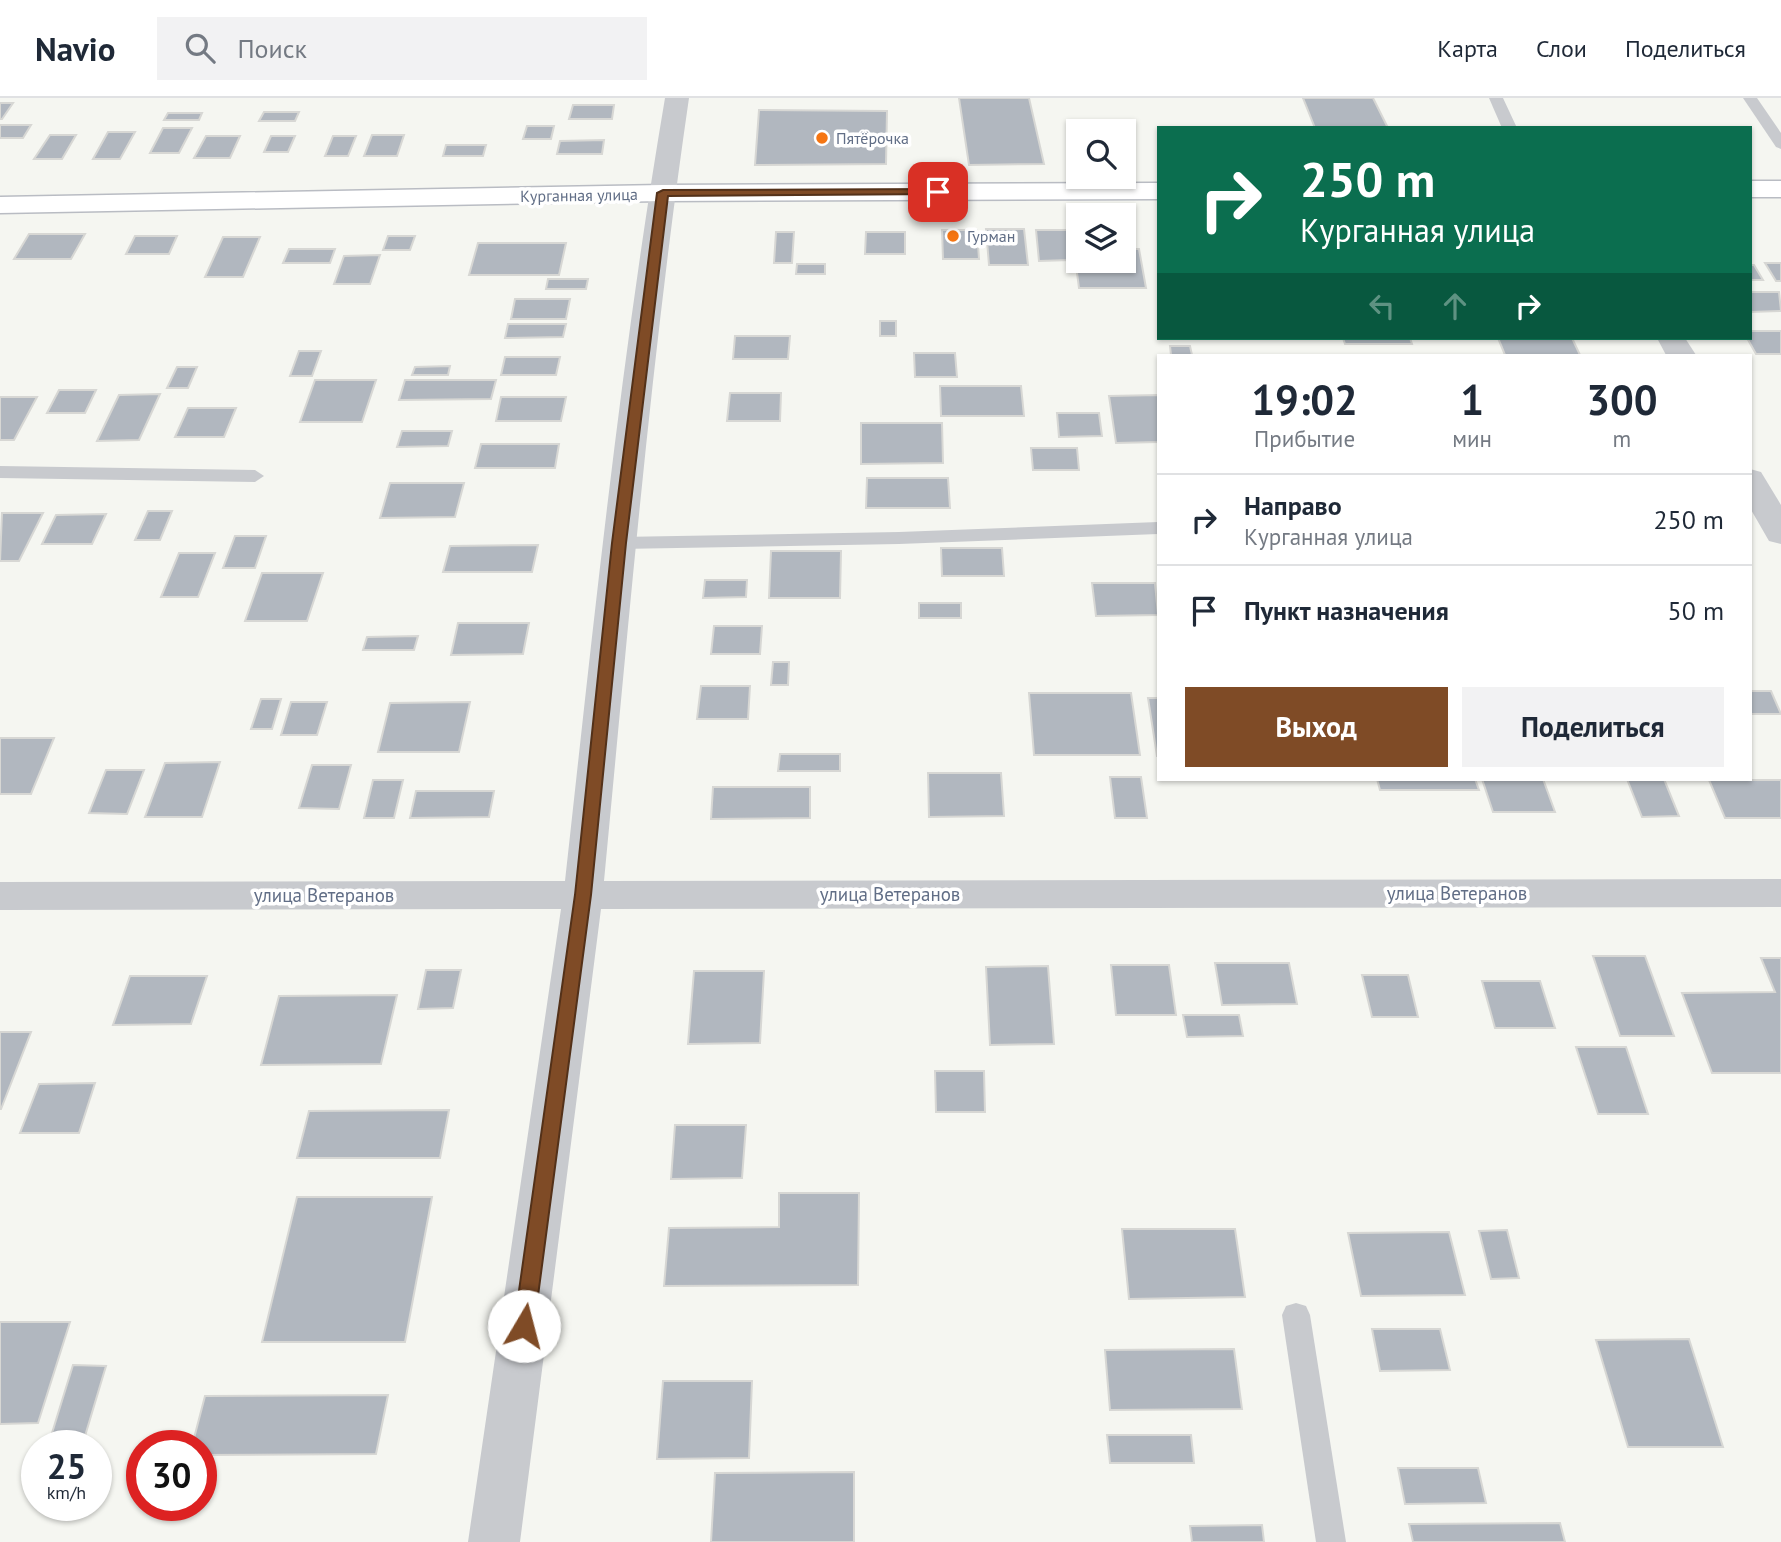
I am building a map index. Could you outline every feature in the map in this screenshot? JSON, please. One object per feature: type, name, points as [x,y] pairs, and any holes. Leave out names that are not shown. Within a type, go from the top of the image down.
[{"type":"street","points":[[494,1542],[583,895],[619,543],[677,98]]},
{"type":"street","points":[[1752,189],[1781,189]]},
{"type":"street","name":"Курганная улица","points":[[0,205],[663,193],[1157,191]]},
{"type":"street","points":[[1752,483],[1781,534]]},
{"type":"street","name":"улица Ветеранов","points":[[0,896],[1781,893]]},
{"type":"lane","points":[[1496,98],[1509,126]]},
{"type":"lane","points":[[1750,98],[1781,144]]},
{"type":"lane","points":[[0,472],[255,476]]},
{"type":"lane","points":[[619,543],[899,538],[1157,528]]},
{"type":"lane","points":[[1296,1315],[1331,1542]]},
{"type":"building","points":[[959,98],[1029,98],[1044,164],[969,165]]},
{"type":"building","points":[[1303,98],[1373,98],[1387,126],[1314,126]]},
{"type":"building","points":[[0,103],[13,103],[2,119],[0,119]]},
{"type":"building","points":[[573,105],[614,105],[612,119],[569,119]]},
{"type":"building","name":"Пятёрочка","points":[[759,110],[887,111],[886,164],[755,165]]},
{"type":"building","points":[[264,112],[299,112],[295,121],[259,121]]},
{"type":"building","points":[[168,113],[202,113],[199,120],[164,120]]},
{"type":"building","points":[[0,125],[31,125],[23,138],[0,138]]},
{"type":"building","points":[[527,126],[554,126],[551,139],[523,139]]},
{"type":"building","points":[[163,128],[192,128],[179,153],[150,153]]},
{"type":"building","points":[[108,132],[135,132],[120,159],[93,159]]},
{"type":"building","points":[[50,135],[76,135],[62,159],[34,159]]},
{"type":"building","points":[[372,135],[404,135],[397,156],[364,156]]},
{"type":"building","points":[[206,136],[240,136],[230,158],[194,158]]},
{"type":"building","points":[[271,136],[295,136],[288,152],[264,152]]},
{"type":"building","points":[[333,136],[356,136],[348,156],[325,156]]},
{"type":"building","points":[[604,140],[602,154],[557,154],[560,141]]},
{"type":"building","points":[[446,145],[486,145],[483,156],[443,156]]},
{"type":"building","points":[[986,229],[1024,229],[1028,265],[989,265]]},
{"type":"building","points":[[942,230],[977,230],[979,259],[943,259]]},
{"type":"building","points":[[1036,230],[1066,230],[1066,260],[1039,261]]},
{"type":"building","points":[[776,232],[794,232],[792,263],[774,263]]},
{"type":"building","points":[[866,232],[905,232],[905,254],[865,254]]},
{"type":"building","points":[[29,234],[85,234],[71,259],[14,259]]},
{"type":"building","points":[[135,236],[177,236],[169,254],[126,254]]},
{"type":"building","points":[[388,236],[415,236],[410,250],[383,250]]},
{"type":"building","points":[[223,237],[260,237],[243,277],[205,277]]},
{"type":"building","points":[[478,243],[566,243],[559,275],[469,275]]},
{"type":"building","points":[[289,249],[335,249],[330,263],[283,263]]},
{"type":"building","points":[[1136,249],[1139,249],[1146,288],[1079,288],[1077,273],[1136,273]]},
{"type":"building","points":[[380,255],[370,284],[334,284],[344,256]]},
{"type":"building","points":[[1765,263],[1781,263],[1781,281],[1776,281]]},
{"type":"building","points":[[797,264],[825,264],[825,274],[796,274]]},
{"type":"building","points":[[1752,265],[1754,265],[1763,280],[1752,280]]},
{"type":"building","points":[[548,279],[588,279],[586,289],[546,289]]},
{"type":"building","points":[[1752,292],[1779,292],[1781,311],[1752,312]]},
{"type":"building","points":[[515,299],[570,299],[566,319],[511,319]]},
{"type":"building","points":[[880,321],[896,321],[896,336],[880,336]]},
{"type":"building","points":[[508,324],[566,324],[563,337],[505,338]]},
{"type":"building","points":[[1752,331],[1781,331],[1781,354],[1756,354],[1748,340],[1752,340]]},
{"type":"building","points":[[735,336],[790,336],[788,359],[733,359]]},
{"type":"building","points":[[1344,340],[1411,340],[1412,344],[1345,344]]},
{"type":"building","points":[[1499,340],[1573,340],[1580,354],[1505,354]]},
{"type":"building","points":[[1170,346],[1190,346],[1192,354],[1171,354]]},
{"type":"building","points":[[299,351],[321,351],[312,376],[290,376]]},
{"type":"building","points":[[914,353],[955,353],[957,377],[915,377]]},
{"type":"building","points":[[505,357],[560,357],[556,375],[501,375]]},
{"type":"building","points":[[450,366],[448,375],[412,375],[415,367]]},
{"type":"building","points":[[177,367],[197,367],[188,388],[167,388]]},
{"type":"building","points":[[315,380],[376,380],[362,422],[300,422]]},
{"type":"building","points":[[405,380],[496,380],[491,399],[399,400]]},
{"type":"building","points":[[940,386],[1021,386],[1024,416],[941,416]]},
{"type":"building","points":[[59,390],[96,390],[85,413],[47,413]]},
{"type":"building","points":[[730,393],[781,393],[780,421],[727,421]]},
{"type":"building","points":[[160,394],[139,440],[97,441],[119,395]]},
{"type":"building","points":[[1157,395],[1157,442],[1116,443],[1109,396]]},
{"type":"building","points":[[0,397],[37,397],[14,440],[0,440]]},
{"type":"building","points":[[501,397],[566,397],[561,421],[496,421]]},
{"type":"building","points":[[188,408],[236,408],[224,437],[175,437]]},
{"type":"building","points":[[1057,413],[1099,413],[1102,436],[1059,437]]},
{"type":"building","points":[[861,423],[942,423],[943,463],[861,464]]},
{"type":"building","points":[[402,431],[452,431],[448,446],[397,447]]},
{"type":"building","points":[[481,444],[559,444],[555,468],[475,468]]},
{"type":"building","points":[[1031,448],[1077,448],[1079,470],[1033,470]]},
{"type":"building","points":[[867,478],[948,478],[950,508],[866,508]]},
{"type":"building","points":[[390,483],[464,483],[455,517],[380,518]]},
{"type":"building","points":[[148,511],[172,511],[160,540],[135,540]]},
{"type":"building","points":[[2,513],[43,513],[19,561],[0,561]]},
{"type":"building","points":[[106,514],[92,544],[42,544],[56,515]]},
{"type":"building","points":[[235,536],[266,536],[255,568],[223,568]]},
{"type":"building","points":[[538,545],[532,572],[443,572],[450,546]]},
{"type":"building","points":[[941,548],[1002,548],[1004,576],[942,576]]},
{"type":"building","points":[[771,551],[841,551],[840,598],[769,598]]},
{"type":"building","points":[[179,553],[215,553],[198,597],[161,597]]},
{"type":"building","points":[[262,573],[323,573],[307,621],[245,621]]},
{"type":"building","points":[[705,580],[747,580],[746,597],[703,598]]},
{"type":"building","points":[[1092,583],[1155,583],[1157,615],[1096,616]]},
{"type":"building","points":[[919,603],[961,603],[961,618],[919,618]]},
{"type":"building","points":[[458,623],[529,623],[523,654],[451,655]]},
{"type":"building","points":[[714,626],[762,626],[760,654],[711,654]]},
{"type":"building","points":[[418,636],[414,650],[363,650],[367,637]]},
{"type":"building","points":[[773,662],[789,662],[788,685],[771,685]]},
{"type":"building","points":[[701,686],[750,686],[748,719],[697,719]]},
{"type":"building","points":[[1752,691],[1771,691],[1781,714],[1752,714]]},
{"type":"building","points":[[1029,693],[1131,693],[1140,755],[1034,755]]},
{"type":"building","points":[[1148,698],[1157,698],[1157,756]]},
{"type":"building","points":[[261,699],[281,699],[272,729],[251,729]]},
{"type":"building","points":[[291,702],[327,702],[317,735],[281,735]]},
{"type":"building","points":[[470,702],[459,752],[378,752],[390,703]]},
{"type":"building","points":[[0,738],[54,738],[31,794],[0,794]]},
{"type":"building","points":[[780,754],[840,754],[840,771],[778,771]]},
{"type":"building","points":[[220,762],[202,817],[145,817],[165,763]]},
{"type":"building","points":[[312,765],[351,765],[339,809],[299,808]]},
{"type":"building","points":[[106,770],[144,770],[127,814],[89,813]]},
{"type":"building","points":[[928,773],[1001,773],[1004,816],[929,817]]},
{"type":"building","points":[[1110,777],[1141,777],[1147,818],[1115,818]]},
{"type":"building","points":[[373,780],[403,780],[394,818],[364,818]]},
{"type":"building","points":[[1781,780],[1781,818],[1725,818],[1709,781]]},
{"type":"building","points":[[1378,781],[1476,781],[1479,790],[1380,790]]},
{"type":"building","points":[[1483,781],[1544,781],[1555,812],[1493,812]]},
{"type":"building","points":[[1628,781],[1665,781],[1679,816],[1642,817]]},
{"type":"building","points":[[713,787],[810,787],[810,818],[711,819]]},
{"type":"building","points":[[416,791],[494,791],[489,817],[410,818]]},
{"type":"building","points":[[1593,956],[1645,956],[1674,1036],[1620,1036]]},
{"type":"building","points":[[1761,958],[1781,958],[1781,1073],[1712,1073],[1682,993],[1775,992]]},
{"type":"building","points":[[1215,963],[1289,963],[1297,1004],[1222,1005]]},
{"type":"building","points":[[1111,965],[1169,965],[1176,1015],[1116,1015]]},
{"type":"building","points":[[1048,966],[1054,1044],[990,1045],[986,967]]},
{"type":"building","points":[[426,970],[461,970],[453,1008],[418,1009]]},
{"type":"building","points":[[694,971],[764,971],[760,1043],[688,1044]]},
{"type":"building","points":[[1362,975],[1408,975],[1418,1017],[1372,1017]]},
{"type":"building","points":[[130,976],[207,976],[191,1024],[113,1025]]},
{"type":"building","points":[[1482,981],[1540,981],[1555,1028],[1495,1028]]},
{"type":"building","points":[[397,995],[381,1064],[261,1065],[279,996]]},
{"type":"building","points":[[1183,1015],[1239,1015],[1243,1036],[1187,1037]]},
{"type":"building","points":[[0,1032],[31,1032],[1,1109],[0,1109]]},
{"type":"building","points":[[1576,1047],[1626,1047],[1648,1114],[1598,1114]]},
{"type":"building","points":[[935,1071],[984,1071],[985,1112],[936,1112]]},
{"type":"building","points":[[95,1083],[79,1133],[20,1133],[39,1084]]},
{"type":"building","points":[[449,1110],[440,1158],[297,1158],[309,1111]]},
{"type":"building","points":[[675,1125],[746,1125],[742,1178],[671,1179]]},
{"type":"building","points":[[779,1193],[859,1193],[858,1285],[664,1286],[669,1228],[779,1227]]},
{"type":"building","points":[[297,1197],[432,1197],[405,1342],[262,1342]]},
{"type":"building","points":[[1122,1229],[1235,1229],[1245,1297],[1129,1299]]},
{"type":"building","points":[[1507,1230],[1519,1278],[1491,1279],[1479,1231]]},
{"type":"building","points":[[1449,1232],[1465,1295],[1361,1296],[1348,1233]]},
{"type":"building","points":[[0,1322],[70,1322],[38,1423],[0,1424]]},
{"type":"building","points":[[1372,1329],[1440,1329],[1450,1370],[1380,1371]]},
{"type":"building","points":[[1689,1339],[1723,1447],[1628,1447],[1596,1340]]},
{"type":"building","points":[[1234,1349],[1242,1409],[1110,1410],[1105,1350]]},
{"type":"building","points":[[73,1365],[106,1366],[87,1430],[53,1430]]},
{"type":"building","points":[[663,1381],[752,1381],[749,1458],[657,1459]]},
{"type":"building","points":[[388,1395],[376,1454],[217,1455],[217,1430],[196,1430],[205,1396]]},
{"type":"building","points":[[1107,1435],[1191,1435],[1194,1463],[1110,1463]]},
{"type":"building","points":[[1398,1468],[1478,1468],[1486,1503],[1405,1504]]},
{"type":"building","points":[[854,1472],[854,1542],[711,1542],[715,1473]]},
{"type":"building","points":[[1560,1523],[1565,1542],[1413,1542],[1409,1524]]},
{"type":"building","points":[[1262,1525],[1264,1542],[1192,1542],[1190,1526]]},
{"type":"place","name":"Пятёрочка","points":[[822,138]]},
{"type":"place","name":"Гурман","points":[[953,236]]},
{"type":"route","points":[[524,1326],[583,895],[619,543],[663,193],[938,192]]}]
